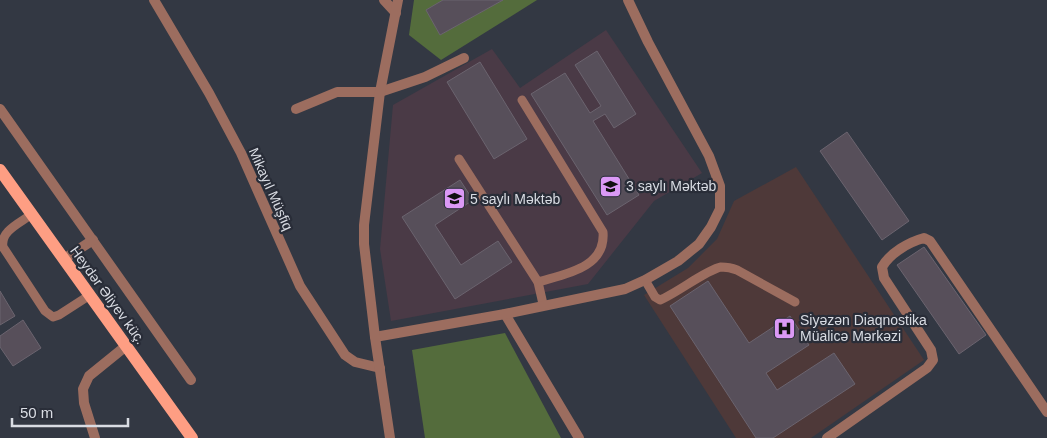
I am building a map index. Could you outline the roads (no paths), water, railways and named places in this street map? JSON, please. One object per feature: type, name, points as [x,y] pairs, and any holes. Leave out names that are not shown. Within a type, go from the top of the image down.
[{"type":"main road","name":"Heydər Əliyev küç.","points":[[0,170],[192,438]]},
{"type":"street","name":"Mikayıl Müşfiq","points":[[154,0],[209,93],[241,153],[300,286],[345,355],[354,362],[380,368]]},
{"type":"street","points":[[384,0],[396,13]]},
{"type":"street","points":[[390,438],[375,337],[364,244],[364,225],[380,92],[398,0]]},
{"type":"street","points":[[375,337],[505,314],[543,304],[600,295],[625,288],[645,280],[678,261],[699,244],[711,227],[720,209],[720,186],[709,156],[648,42],[628,0]]},
{"type":"street","points":[[296,109],[337,92],[380,92],[425,77],[464,58]]},
{"type":"street","points":[[0,109],[191,380]]},
{"type":"street","points":[[827,438],[927,368],[933,360],[931,350],[884,278],[882,267],[885,261],[911,242],[924,238],[930,241],[1047,412]]},
{"type":"street","points":[[64,259],[92,240]]},
{"type":"street","points":[[505,314],[579,438]]},
{"type":"street","points":[[95,438],[84,403],[83,389],[89,376],[126,346]]},
{"type":"lane","points":[[522,100],[604,232],[604,241],[593,260],[585,267],[538,282]]},
{"type":"lane","points":[[459,159],[538,282],[543,304]]},
{"type":"lane","points":[[32,214],[5,234],[2,240],[3,247],[45,311],[53,317],[90,295]]},
{"type":"lane","points":[[645,280],[655,297],[660,300],[714,270],[728,267],[737,270],[795,302]]},
{"type":"place","name":"3 saylı Məktəb","points":[[610,186]]},
{"type":"place","name":"5 saylı Məktəb","points":[[454,199]]},
{"type":"place","name":"Siyəzən Diaqnostika Müalicə Mərkəzi","points":[[784,328]]}]
